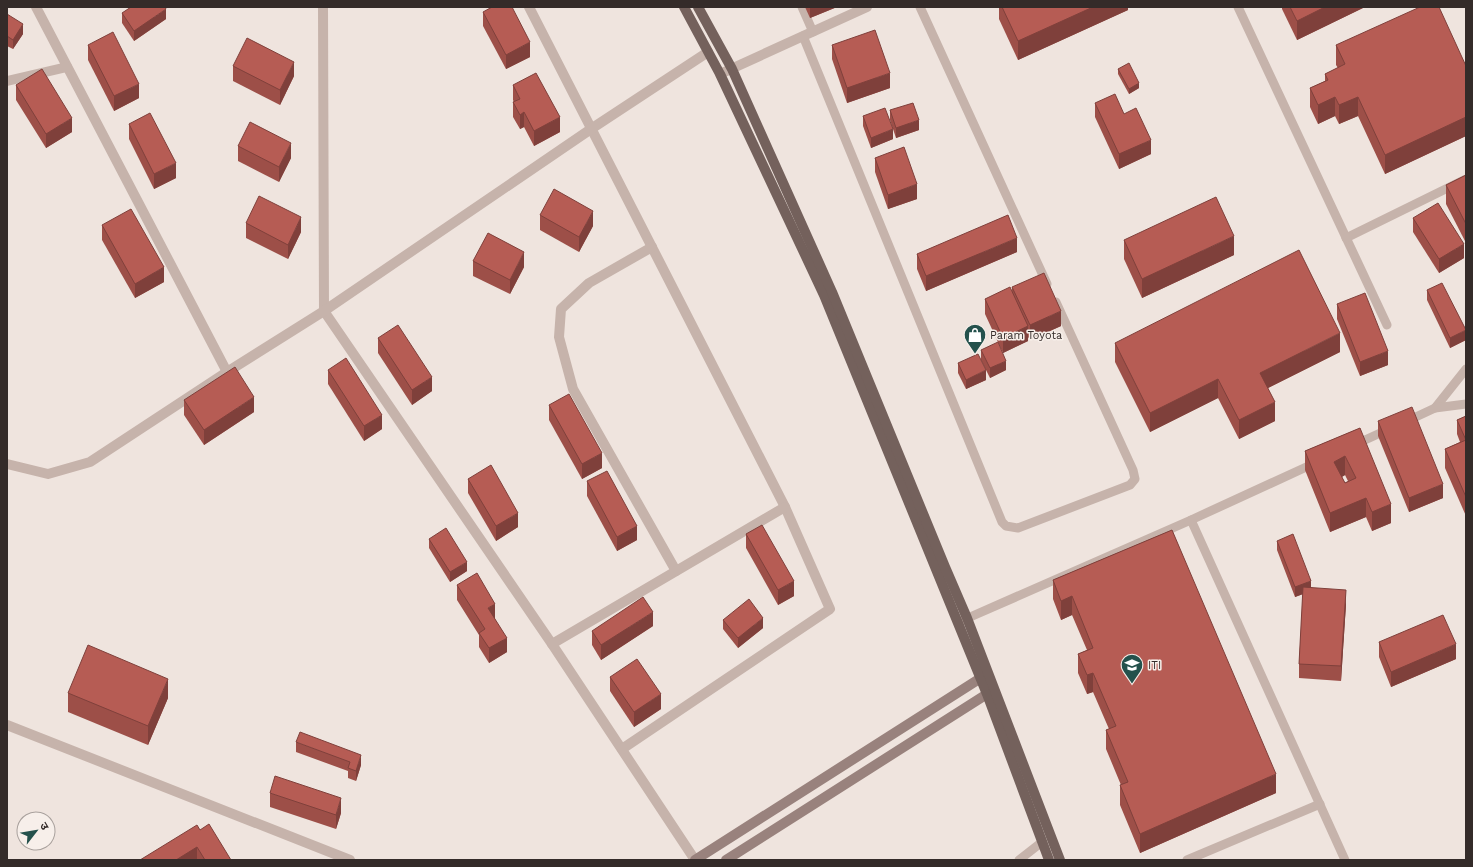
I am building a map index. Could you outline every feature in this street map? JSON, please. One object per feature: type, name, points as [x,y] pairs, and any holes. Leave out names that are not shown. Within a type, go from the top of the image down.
[{"type":"main road","points":[[684,7],[720,74],[824,295],[958,623],[984,675],[1060,860]]},
{"type":"main road","points":[[698,7],[732,69],[832,292],[967,618],[984,675]]},
{"type":"main road","points":[[991,692],[1049,860]]},
{"type":"street","points":[[36,7],[227,372]]},
{"type":"street","points":[[323,7],[324,311],[552,644],[695,860],[984,675]]},
{"type":"street","points":[[529,7],[785,507],[830,609],[622,749]]},
{"type":"street","points":[[720,74],[867,7]]},
{"type":"street","points":[[7,464],[48,474],[90,462],[227,372],[324,311],[591,129],[708,52]]},
{"type":"street","points":[[7,81],[67,67]]},
{"type":"street","points":[[652,247],[589,283],[561,309],[559,337],[573,388],[676,571]]},
{"type":"street","points":[[552,644],[785,507]]},
{"type":"street","points":[[726,860],[991,692]]},
{"type":"street","points":[[7,726],[350,860]]},
{"type":"lane","points":[[802,7],[813,32]]},
{"type":"lane","points":[[803,36],[1002,522],[1006,526],[1018,528],[1130,485],[1135,479],[1133,470],[920,7]]},
{"type":"lane","points":[[1238,7],[1387,325]]},
{"type":"lane","points":[[1346,238],[1466,179]]},
{"type":"lane","points":[[1435,408],[1466,369]]},
{"type":"lane","points":[[1349,448],[1435,408],[1466,404]]},
{"type":"lane","points":[[958,623],[1320,461]]},
{"type":"lane","points":[[1191,520],[1345,860]]},
{"type":"lane","points":[[1187,860],[1320,804]]},
{"type":"lane","points":[[1019,860],[1042,842]]},
{"type":"building","points":[[131,7],[165,7],[166,9],[134,31],[122,13]]},
{"type":"building","points":[[492,7],[512,7],[530,42],[506,55],[483,12]]},
{"type":"building","points":[[1002,7],[1093,7],[1018,41]]},
{"type":"building","points":[[1290,7],[1325,7],[1297,21]]},
{"type":"building","points":[[1420,7],[1439,7],[1466,66],[1466,117],[1385,155],[1358,97],[1339,105],[1335,97],[1318,105],[1310,88],[1328,80],[1325,74],[1345,64],[1336,45]]},
{"type":"building","points":[[7,14],[23,24],[13,40],[7,36]]},
{"type":"building","points":[[875,30],[890,73],[847,88],[832,45]]},
{"type":"building","points":[[113,32],[139,84],[114,96],[88,45]]},
{"type":"building","points":[[247,38],[294,62],[280,90],[233,66]]},
{"type":"building","points":[[1129,63],[1139,83],[1129,89],[1118,69]]},
{"type":"building","points":[[42,69],[72,118],[46,134],[16,85]]},
{"type":"building","points":[[536,73],[560,117],[534,131],[524,112],[520,115],[513,102],[520,99],[513,85]]},
{"type":"building","points":[[1115,94],[1124,114],[1136,108],[1151,140],[1119,154],[1095,103]]},
{"type":"building","points":[[913,103],[919,120],[896,128],[890,110]]},
{"type":"building","points":[[885,108],[893,129],[871,138],[863,116]]},
{"type":"building","points":[[150,113],[176,163],[154,174],[129,124]]},
{"type":"building","points":[[250,122],[291,143],[279,167],[238,146]]},
{"type":"building","points":[[904,147],[917,184],[888,195],[875,158]]},
{"type":"building","points":[[1466,175],[1466,224],[1446,185]]},
{"type":"building","points":[[554,189],[593,211],[579,237],[540,215]]},
{"type":"building","points":[[259,196],[301,217],[288,245],[246,223]]},
{"type":"building","points":[[1216,197],[1234,236],[1142,279],[1124,240]]},
{"type":"building","points":[[1438,203],[1464,244],[1439,259],[1413,218]]},
{"type":"building","points":[[131,209],[164,267],[135,284],[102,225]]},
{"type":"building","points":[[1008,215],[1017,238],[926,276],[917,254]]},
{"type":"building","points":[[488,233],[524,252],[510,280],[473,261]]},
{"type":"building","points":[[1299,250],[1340,333],[1260,373],[1275,402],[1239,420],[1218,379],[1150,413],[1115,343]]},
{"type":"building","points":[[1044,273],[1061,311],[1030,325],[1012,287]]},
{"type":"building","points":[[1442,283],[1466,330],[1450,338],[1427,290]]},
{"type":"building","points":[[1010,287],[1028,326],[1003,338],[985,299]]},
{"type":"building","points":[[1365,293],[1388,351],[1360,362],[1337,304]]},
{"type":"building","points":[[398,325],[432,377],[412,390],[378,338]]},
{"type":"building","points":[[998,342],[1006,361],[990,368],[981,350]]},
{"type":"building","points":[[978,354],[986,370],[966,380],[958,363]]},
{"type":"building","points":[[346,358],[382,415],[364,426],[328,370]]},
{"type":"building","points":[[235,367],[254,397],[204,430],[184,400]]},
{"type":"building","points":[[569,394],[602,453],[582,464],[549,405]]},
{"type":"building","points":[[1412,407],[1443,484],[1409,498],[1378,421]]},
{"type":"building","points":[[1466,416],[1466,440],[1457,420]]},
{"type":"building","points":[[1360,428],[1391,504],[1372,512],[1366,498],[1330,513],[1305,451]],"holes":[[[1345,456],[1356,478],[1345,483],[1334,462]]]},
{"type":"building","points":[[1466,440],[1466,497],[1445,449]]},
{"type":"building","points":[[491,465],[518,513],[496,526],[468,479]]},
{"type":"building","points":[[607,471],[637,526],[617,537],[587,481]]},
{"type":"building","points":[[762,525],[794,581],[778,590],[746,534]]},
{"type":"building","points":[[446,528],[467,562],[450,572],[429,539]]},
{"type":"building","points":[[1172,530],[1276,774],[1140,834],[1120,785],[1128,782],[1106,730],[1116,726],[1093,673],[1087,675],[1078,654],[1093,648],[1072,596],[1061,601],[1053,580]]},
{"type":"building","points":[[1293,534],[1311,581],[1295,587],[1277,541]]},
{"type":"building","points":[[477,573],[495,604],[488,608],[507,638],[489,648],[479,633],[485,629],[457,585]]},
{"type":"building","points":[[1303,587],[1346,590],[1341,666],[1299,664]]},
{"type":"building","points":[[643,597],[653,612],[601,645],[592,631]]},
{"type":"building","points":[[749,599],[763,618],[738,638],[723,620]]},
{"type":"building","points":[[1443,615],[1456,644],[1391,672],[1379,642]]},
{"type":"building","points":[[88,645],[168,679],[148,726],[68,693]]},
{"type":"building","points":[[637,659],[661,694],[634,712],[610,677]]},
{"type":"building","points":[[300,732],[361,755],[356,771],[348,768],[350,762],[296,742]]},
{"type":"building","points":[[275,776],[341,798],[336,815],[270,793]]},
{"type":"building","points":[[209,824],[231,860],[205,860],[197,847],[176,860],[140,860],[197,825],[200,830]]},
{"type":"place","name":"Param Toyota","points":[[975,354]]},
{"type":"place","name":"ITI","points":[[1132,684]]}]
